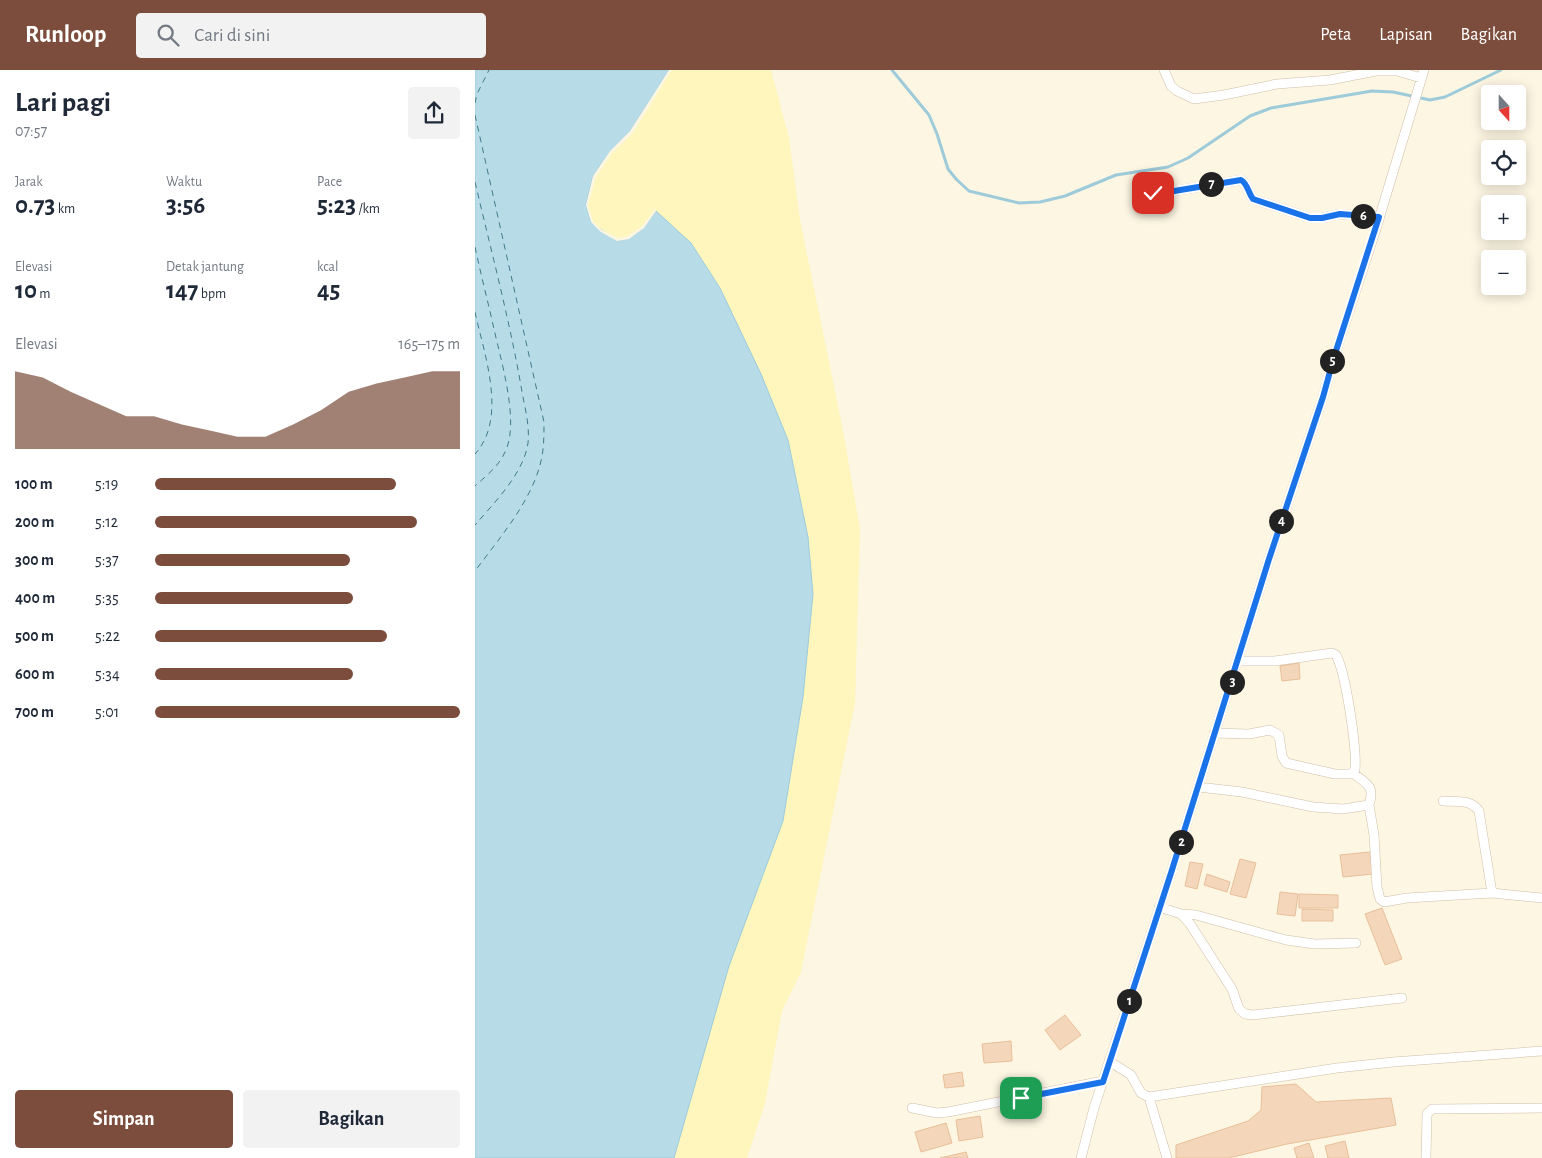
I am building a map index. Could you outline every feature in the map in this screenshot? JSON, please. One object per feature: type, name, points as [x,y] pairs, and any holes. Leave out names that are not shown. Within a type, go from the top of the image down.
[{"type":"street","points":[[1081,1158],[1094,1108],[1198,788],[1269,559],[1323,397],[1421,78],[1397,71],[1375,71],[1330,80],[1277,84],[1224,96],[1194,99],[1171,86],[1164,70]]},
{"type":"street","points":[[1142,187],[1153,193],[1162,193],[1241,180],[1245,182],[1253,199],[1302,216],[1322,218],[1340,214],[1379,217]]},
{"type":"street","points":[[1238,661],[1275,660],[1332,653],[1336,655],[1341,669],[1351,725],[1356,763],[1353,773]]},
{"type":"street","points":[[1214,733],[1249,734],[1270,730],[1279,735],[1282,756],[1286,763],[1335,774],[1348,775],[1353,773]]},
{"type":"street","points":[[1353,773],[1371,787],[1372,794],[1369,805],[1374,835],[1377,887],[1380,899],[1384,902],[1407,898],[1492,893],[1542,898]]},
{"type":"street","points":[[1198,788],[1241,792],[1313,807],[1343,809],[1369,805]]},
{"type":"street","points":[[1443,801],[1470,803],[1475,805],[1479,811],[1492,893]]},
{"type":"street","points":[[1159,907],[1181,914],[1196,915],[1286,940],[1315,944],[1355,943]]},
{"type":"street","points":[[1181,914],[1209,952],[1232,989],[1239,1008],[1245,1014],[1253,1015],[1402,998]]},
{"type":"street","points":[[1109,1061],[1131,1075],[1141,1094],[1149,1097],[1355,1066],[1542,1051]]},
{"type":"street","points":[[912,1108],[937,1113],[948,1112],[1103,1082]]},
{"type":"street","points":[[1149,1097],[1167,1158]]},
{"type":"street","points":[[1426,1158],[1427,1114],[1432,1109],[1542,1108]]},
{"type":"sand","points":[[673,70],[771,70],[789,138],[800,220],[842,425],[860,529],[855,703],[801,972],[782,1011],[765,1103],[747,1158],[674,1158],[729,966],[783,821],[803,697],[813,594],[808,537],[788,440],[761,374],[720,288],[691,243],[644,228],[629,239],[617,241],[591,222],[586,205],[593,176],[610,151],[630,131],[667,73]]},
{"type":"water","points":[[475,70],[669,70],[630,131],[610,151],[593,176],[586,205],[591,222],[617,241],[630,237],[640,231],[656,211],[691,243],[720,288],[761,374],[788,440],[808,537],[813,594],[803,697],[783,821],[729,966],[674,1158],[475,1158]]},
{"type":"pier","points":[[669,70],[671,71],[633,133],[612,153],[596,177],[588,205],[593,221],[602,230],[618,238],[628,236],[642,226],[656,208],[656,211],[644,228],[629,239],[617,241],[601,232],[591,222],[586,205],[593,176],[610,151],[630,131]]},
{"type":"building","points":[[1299,663],[1300,679],[1282,681],[1280,666]]},
{"type":"building","points":[[1370,852],[1373,874],[1343,877],[1340,855]]},
{"type":"building","points":[[1240,859],[1256,863],[1246,898],[1230,894]]},
{"type":"building","points":[[1190,862],[1203,864],[1197,889],[1185,886]]},
{"type":"building","points":[[1207,874],[1230,882],[1227,892],[1204,885]]},
{"type":"building","points":[[1280,892],[1298,894],[1295,916],[1277,914]]},
{"type":"building","points":[[1299,894],[1338,895],[1338,908],[1299,908]]},
{"type":"building","points":[[1382,908],[1402,959],[1385,965],[1365,914]]},
{"type":"building","points":[[1302,909],[1333,910],[1333,921],[1302,921]]},
{"type":"building","points":[[1065,1015],[1081,1035],[1060,1050],[1045,1030]]},
{"type":"building","points":[[1011,1041],[1012,1061],[984,1063],[982,1044]]},
{"type":"building","points":[[962,1072],[964,1086],[945,1088],[943,1075]]},
{"type":"building","points":[[1296,1084],[1316,1102],[1391,1098],[1396,1125],[1287,1144],[1229,1158],[1176,1158],[1176,1145],[1248,1121],[1261,1110],[1262,1087]]},
{"type":"building","points":[[980,1116],[983,1137],[959,1141],[956,1120]]},
{"type":"building","points":[[946,1123],[952,1143],[921,1152],[915,1132]]},
{"type":"building","points":[[1345,1141],[1349,1158],[1328,1158],[1325,1146]]},
{"type":"building","points":[[1309,1143],[1314,1158],[1297,1158],[1294,1148]]},
{"type":"building","points":[[966,1152],[968,1158],[940,1158]]},
{"type":"waterway","points":[[892,70],[929,115],[948,169],[956,179],[969,191],[1019,203],[1040,202],[1065,196],[1116,175],[1168,167],[1188,158],[1250,116],[1271,108],[1372,91],[1393,92],[1430,100],[1445,97],[1501,70]]},
{"type":"ferry route","points":[[475,103],[477,94],[489,70]]},
{"type":"ferry route","points":[[475,115],[544,422],[541,460],[529,493],[512,521],[475,571]]},
{"type":"ferry route","points":[[475,182],[511,335],[528,429],[528,443],[521,465],[507,487],[475,525]]},
{"type":"ferry route","points":[[475,247],[505,374],[511,425],[505,452],[492,471],[475,486]]},
{"type":"ferry route","points":[[475,312],[488,366],[492,404],[490,423],[485,439],[475,454]]},
{"type":"route","points":[[1021,1098],[1103,1082],[1379,217],[1340,214],[1322,218],[1302,216],[1253,199],[1245,182],[1241,180],[1153,193]]}]
